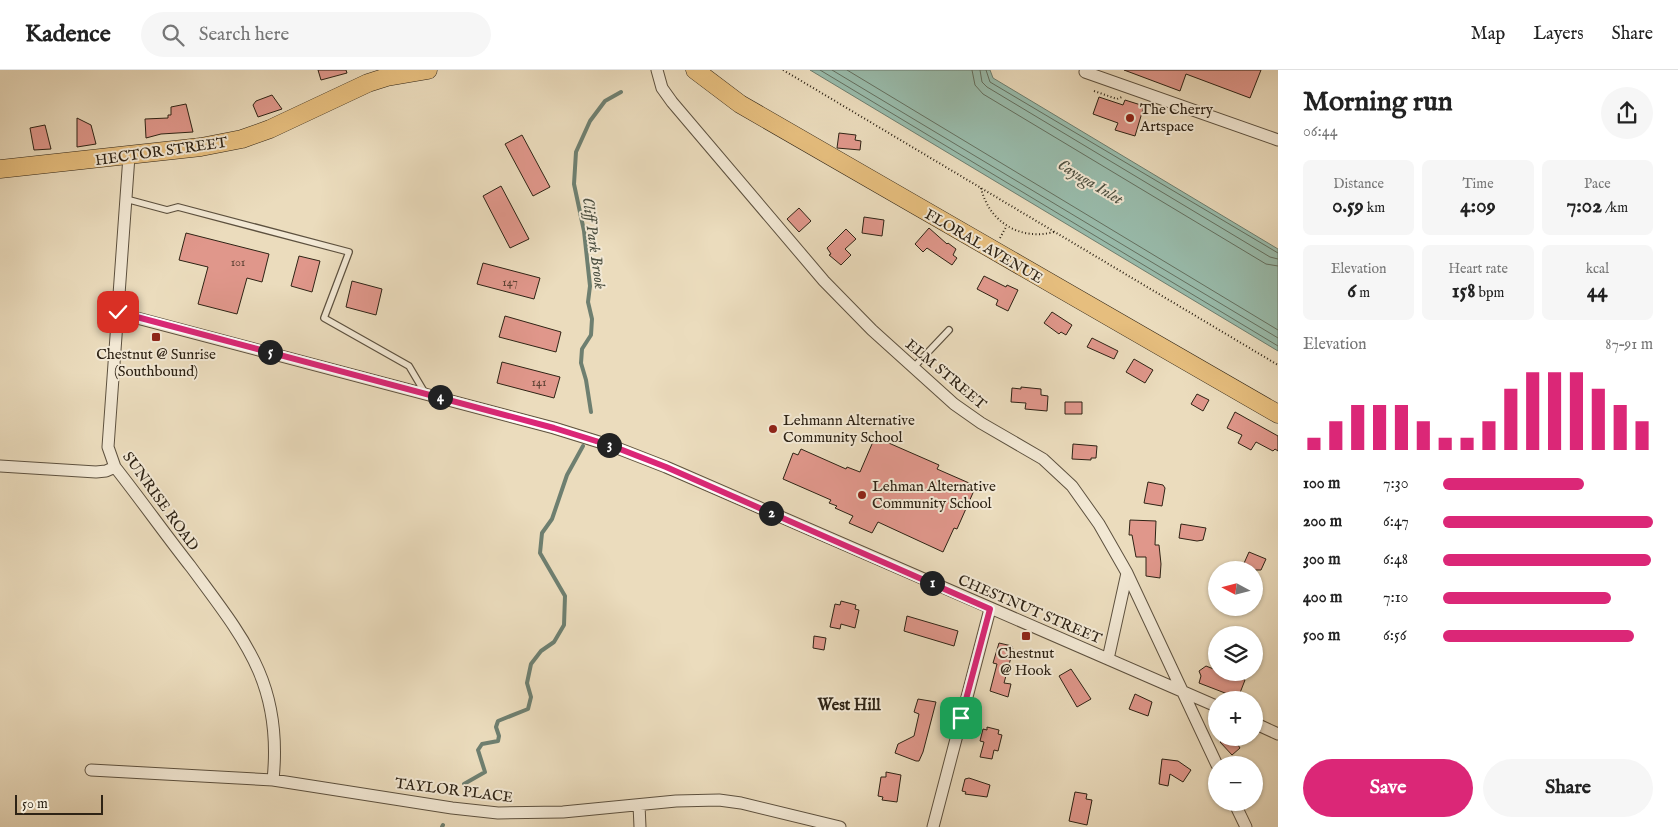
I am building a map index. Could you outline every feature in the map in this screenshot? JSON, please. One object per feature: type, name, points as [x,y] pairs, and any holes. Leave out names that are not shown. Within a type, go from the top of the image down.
[{"type":"main road","name":"HECTOR STREET","points":[[0,169],[129,156],[201,147],[242,139],[270,129],[368,83],[387,77],[428,70]]},
{"type":"main road","name":"FLORAL AVENUE","points":[[695,70],[740,104],[1278,414]]},
{"type":"street","name":"ELM STREET","points":[[657,70],[662,88],[672,102],[849,307],[913,368],[968,415],[1043,459],[1056,470],[1094,515],[1127,573],[1212,756]]},
{"type":"street","points":[[1086,71],[1278,140]]},
{"type":"street","name":"SUNRISE ROAD","points":[[129,156],[108,447],[115,467],[229,618],[254,656],[262,676],[272,718],[275,742],[273,780]]},
{"type":"street","name":"CHESTNUT STREET","points":[[118,312],[425,393],[612,446],[666,467],[990,609],[1180,688],[1208,702]]},
{"type":"street","points":[[0,466],[96,472],[106,471],[115,467]]},
{"type":"street","points":[[1108,659],[1127,573]]},
{"type":"street","points":[[932,827],[990,609]]},
{"type":"street","points":[[1263,727],[1278,734]]},
{"type":"street","name":"TAYLOR PLACE","points":[[91,770],[273,780],[452,808],[498,813],[563,812],[718,800],[741,803],[840,827]]},
{"type":"street","points":[[639,805],[640,827]]},
{"type":"street","points":[[1238,811],[1246,827]]},
{"type":"lane","points":[[125,199],[167,210],[178,207],[349,252],[324,318],[409,366],[425,393]]},
{"type":"lane","points":[[913,368],[949,330]]},
{"type":"path","points":[[783,70],[1278,365]]},
{"type":"path","points":[[981,188],[984,202],[990,212],[1006,227],[1030,234],[1054,232]]},
{"type":"water","name":"Cayuga Inlet","points":[[810,70],[990,70],[993,78],[1278,249],[1278,351]]},
{"type":"building","points":[[318,70],[346,70],[347,73],[321,80]]},
{"type":"building","points":[[1124,70],[1261,70],[1250,98],[1186,74],[1180,91]]},
{"type":"building","points":[[272,95],[282,109],[258,117],[253,105],[256,101]]},
{"type":"building","points":[[1099,97],[1123,105],[1125,100],[1144,106],[1135,136],[1115,130],[1118,123],[1093,114]]},
{"type":"building","points":[[186,104],[193,132],[161,134],[146,138],[145,119],[168,118],[168,115],[171,115],[171,107]]},
{"type":"building","points":[[77,118],[91,125],[96,144],[77,147]]},
{"type":"building","points":[[45,125],[51,149],[34,150],[30,128]]},
{"type":"building","points":[[839,133],[856,135],[855,140],[861,141],[860,150],[837,148]]},
{"type":"building","points":[[522,135],[550,187],[533,196],[505,144]]},
{"type":"building","points":[[501,186],[529,239],[510,248],[483,196]]},
{"type":"building","points":[[799,208],[811,221],[799,232],[787,219]]},
{"type":"building","points":[[864,217],[884,220],[882,236],[862,233]]},
{"type":"building","points":[[929,228],[947,244],[956,249],[953,255],[957,258],[952,265],[927,248],[923,252],[915,244]]},
{"type":"building","points":[[846,229],[856,239],[845,249],[851,255],[841,265],[829,255],[831,254],[827,248]]},
{"type":"building","points":[[186,233],[269,254],[262,282],[247,278],[237,314],[198,304],[208,267],[179,260]]},
{"type":"building","points":[[299,256],[320,261],[312,292],[291,286]]},
{"type":"building","points":[[483,263],[540,278],[534,299],[477,284]]},
{"type":"building","points":[[984,276],[1006,287],[1007,285],[1018,290],[1008,311],[996,305],[998,300],[977,289]]},
{"type":"building","points":[[352,281],[382,289],[376,315],[346,307]]},
{"type":"building","points":[[1052,312],[1072,325],[1066,335],[1061,332],[1059,334],[1044,323]]},
{"type":"building","points":[[505,316],[561,332],[556,352],[499,337]]},
{"type":"building","points":[[1092,338],[1118,351],[1114,359],[1087,347]]},
{"type":"building","points":[[1134,359],[1153,370],[1145,383],[1126,372]]},
{"type":"building","points":[[502,362],[560,377],[554,398],[497,383]]},
{"type":"building","points":[[1021,387],[1041,389],[1041,395],[1048,396],[1047,411],[1025,409],[1026,403],[1011,402],[1012,388],[1021,389]]},
{"type":"building","points":[[1197,394],[1209,400],[1203,411],[1191,404]]},
{"type":"building","points":[[1065,402],[1082,402],[1082,414],[1065,414]]},
{"type":"building","points":[[1235,412],[1278,436],[1278,451],[1275,449],[1273,451],[1256,442],[1251,450],[1238,443],[1242,435],[1227,428]]},
{"type":"building","name":"Lehman Alternative Community School","points":[[875,437],[939,465],[937,469],[976,486],[957,529],[954,528],[943,552],[878,522],[872,533],[849,523],[853,516],[835,508],[837,506],[829,503],[831,500],[783,479],[793,453],[798,455],[801,449],[846,469],[847,467],[860,472]]},
{"type":"building","points":[[1073,444],[1097,446],[1096,458],[1091,458],[1091,460],[1072,459]]},
{"type":"building","points":[[1148,482],[1163,485],[1165,488],[1162,506],[1144,503]]},
{"type":"building","points":[[1130,520],[1156,521],[1155,545],[1159,545],[1160,578],[1146,576],[1146,557],[1136,557],[1132,535],[1129,535]]},
{"type":"building","points":[[1181,524],[1206,528],[1203,540],[1179,538]]},
{"type":"building","points":[[1249,552],[1266,559],[1263,566],[1263,561],[1245,561]]},
{"type":"building","points":[[841,601],[856,605],[855,609],[859,610],[855,628],[841,624],[840,629],[830,627],[835,604],[840,605]]},
{"type":"building","points":[[907,616],[958,631],[954,646],[904,631]]},
{"type":"building","points":[[814,636],[826,638],[824,650],[813,648]]},
{"type":"building","points":[[999,643],[1012,646],[1013,650],[1004,683],[1011,684],[1008,697],[990,691],[997,664],[993,663]]},
{"type":"building","points":[[1206,666],[1208,667],[1208,681],[1245,681],[1241,691],[1220,691],[1199,683],[1201,676],[1199,671]]},
{"type":"building","points":[[1071,669],[1091,699],[1077,707],[1059,676]]},
{"type":"building","points":[[1135,694],[1152,702],[1148,716],[1129,709]]},
{"type":"building","points":[[918,699],[936,702],[923,752],[919,761],[916,761],[895,753],[898,744],[914,736],[919,714],[914,712]]},
{"type":"building","points":[[987,727],[999,730],[998,734],[1002,735],[998,751],[994,750],[992,759],[980,757],[984,742],[980,741],[983,729],[987,730]]},
{"type":"building","points":[[1224,746],[1239,746],[1240,748],[1232,755]]},
{"type":"building","points":[[1162,759],[1178,761],[1191,770],[1183,782],[1170,774],[1168,786],[1159,784]]},
{"type":"building","points":[[886,772],[901,775],[897,802],[882,800],[883,797],[878,796],[881,777],[886,777]]},
{"type":"building","points":[[969,778],[990,785],[987,797],[965,794],[966,792],[962,791],[965,779]]},
{"type":"building","points":[[1075,792],[1087,794],[1086,799],[1092,800],[1087,825],[1069,821]]},
{"type":"waterway","name":"Cliff Park Brook","points":[[591,412],[581,363],[582,349],[591,335],[592,319],[588,302],[590,286],[584,231],[574,184],[576,152],[590,121],[605,101],[621,92]]},
{"type":"waterway","name":"Cliff Park Brook","points":[[464,784],[485,772],[478,750],[482,744],[498,741],[499,736],[496,727],[498,721],[528,709],[531,697],[527,683],[531,664],[541,651],[554,642],[564,625],[565,596],[540,553],[542,533],[552,519],[567,475],[583,446]]},
{"type":"place","name":"The Cherry Artspace","points":[[1130,118]]},
{"type":"place","name":"Chestnut @ Sunrise (Southbound)","points":[[156,337]]},
{"type":"place","name":"Lehmann Alternative Community School","points":[[773,429]]},
{"type":"place","name":"Lehman Alternative Community School","points":[[862,495]]},
{"type":"place","name":"Chestnut @ Hook","points":[[1026,636]]},
{"type":"district","name":"West Hill","points":[[849,704]]},
{"type":"route","points":[[118,312],[425,393],[554,428],[612,446],[666,467],[990,609],[961,718]]}]
